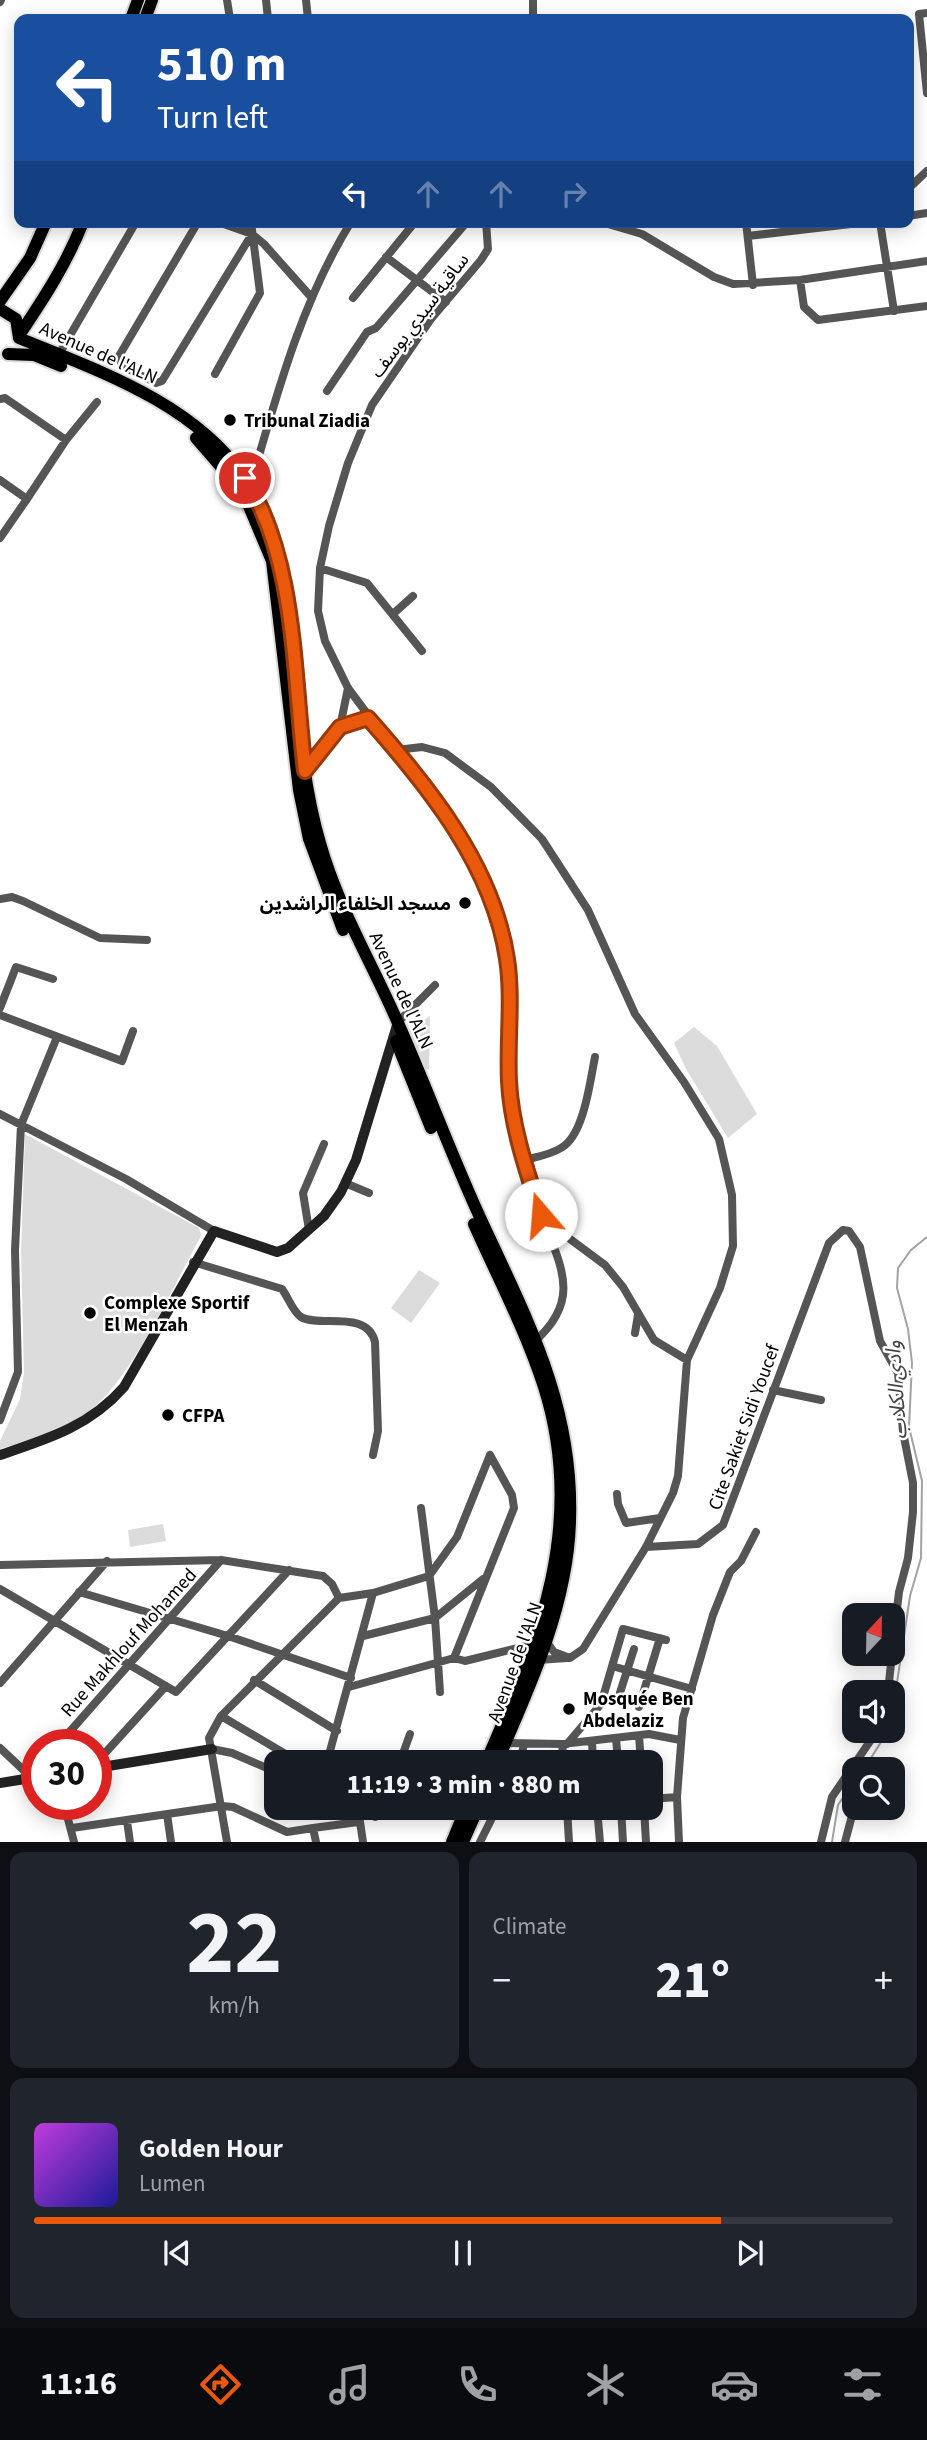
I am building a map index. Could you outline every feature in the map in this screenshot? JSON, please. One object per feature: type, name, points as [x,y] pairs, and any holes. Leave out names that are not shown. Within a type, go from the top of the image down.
[{"type":"main road","points":[[0,301],[30,258],[43,228]]},
{"type":"main road","points":[[4,355],[19,336],[73,248],[81,228]]},
{"type":"main road","points":[[0,309],[16,320],[19,336]]},
{"type":"main road","name":"Avenue de l'ALN","points":[[19,336],[58,356],[137,381],[181,416],[230,465]]},
{"type":"main road","points":[[4,355],[34,355],[148,401],[178,421],[230,465],[246,489],[272,561],[309,839],[326,888],[395,1027],[425,1114],[533,1343],[554,1426],[561,1491],[557,1560],[540,1642],[492,1750]]},
{"type":"main road","points":[[0,1455],[66,1432],[108,1404],[124,1387],[193,1262],[214,1231],[277,1252],[288,1248],[324,1216],[345,1183],[367,1126],[395,1027]]},
{"type":"main road","name":"Avenue de l'ALN","points":[[502,1750],[533,1662]]},
{"type":"main road","points":[[112,1764],[212,1749]]},
{"type":"main road","points":[[0,1783],[21,1779]]},
{"type":"main road","points":[[452,1842],[461,1820]]},
{"type":"main road","points":[[463,1842],[473,1820]]},
{"type":"street","points":[[927,13],[919,14],[927,93]]},
{"type":"street","points":[[914,183],[927,171]]},
{"type":"street","points":[[73,248],[85,228]]},
{"type":"street","points":[[58,356],[133,228]]},
{"type":"street","points":[[194,228],[119,356],[122,366],[137,381],[162,381],[252,234]]},
{"type":"street","points":[[235,228],[252,234],[312,298]]},
{"type":"street","points":[[215,374],[260,293],[252,228]]},
{"type":"street","points":[[246,489],[312,298],[348,228]]},
{"type":"street","points":[[353,298],[410,228]]},
{"type":"street","points":[[327,391],[367,332],[376,328],[462,228]]},
{"type":"street","name":"ساقية سيدي يوسف","points":[[486,228],[488,249],[400,362],[372,405],[348,463],[320,568],[320,621],[325,641],[348,688],[467,848],[487,883],[498,917],[508,961],[509,1083],[524,1160],[566,1282],[562,1306],[533,1343]]},
{"type":"street","points":[[628,228],[654,240],[723,281],[753,285],[927,261]]},
{"type":"street","points":[[747,228],[753,285]]},
{"type":"street","points":[[748,236],[817,228]]},
{"type":"street","points":[[881,228],[894,311]]},
{"type":"street","points":[[386,257],[446,302]]},
{"type":"street","points":[[800,280],[804,307],[818,320],[927,306]]},
{"type":"street","points":[[0,400],[5,398],[66,440]]},
{"type":"street","points":[[0,538],[66,440],[97,402]]},
{"type":"street","points":[[230,465],[258,457]]},
{"type":"street","points":[[0,480],[27,499]]},
{"type":"street","points":[[320,568],[367,583],[422,651]]},
{"type":"street","points":[[393,614],[413,596]]},
{"type":"street","points":[[301,771],[340,727],[348,688]]},
{"type":"street","points":[[340,727],[368,718]]},
{"type":"street","points":[[396,750],[422,747],[445,753],[467,766],[542,839],[568,874],[588,910],[635,1014],[684,1082],[719,1139],[732,1195],[733,1245],[720,1289],[687,1360],[677,1483],[646,1547],[588,1642],[576,1656],[533,1662]]},
{"type":"street","points":[[0,899],[12,897],[23,901],[106,940],[147,940]]},
{"type":"street","points":[[0,1008],[16,967],[53,979]]},
{"type":"street","points":[[395,1027],[435,985]]},
{"type":"street","points":[[0,1015],[122,1061],[133,1031]]},
{"type":"street","points":[[0,1420],[18,1371],[15,1250],[21,1125],[57,1037]]},
{"type":"street","points":[[524,1160],[563,1148],[573,1136],[585,1105],[595,1057]]},
{"type":"street","points":[[0,1114],[126,1179],[214,1231]]},
{"type":"street","points":[[309,1230],[303,1193],[324,1144]]},
{"type":"street","points":[[345,1183],[369,1193]]},
{"type":"street","points":[[543,1219],[605,1265],[623,1287],[654,1340],[687,1360]]},
{"type":"street","name":"Cite Sakiet Sidi Youcef","points":[[646,1547],[698,1544],[723,1525],[821,1261],[829,1244],[843,1230],[854,1235],[864,1265],[873,1317],[899,1381],[903,1432],[913,1483],[914,1512],[908,1558],[898,1603]]},
{"type":"street","points":[[193,1262],[282,1289],[298,1314],[307,1319],[356,1323],[370,1331],[375,1342],[379,1432],[373,1455]]},
{"type":"street","points":[[635,1334],[638,1315]]},
{"type":"street","points":[[773,1390],[821,1400]]},
{"type":"street","points":[[227,1842],[209,1738],[221,1716],[280,1654],[339,1598],[373,1593],[429,1576],[457,1537],[490,1455],[512,1495],[514,1508],[454,1658]]},
{"type":"street","points":[[617,1494],[626,1523],[630,1525],[660,1518]]},
{"type":"street","points":[[421,1508],[435,1618],[440,1692]]},
{"type":"street","points":[[679,1842],[677,1797],[680,1740],[692,1689],[713,1615],[730,1572],[741,1561],[756,1532]]},
{"type":"street","points":[[0,1565],[221,1560],[323,1576],[332,1584],[339,1598]]},
{"type":"street","name":"Rue Makhlouf Mohamed","points":[[72,1729],[221,1560]]},
{"type":"street","points":[[0,1683],[107,1561]]},
{"type":"street","points":[[0,1589],[176,1692],[289,1570]]},
{"type":"street","points":[[363,1636],[435,1618],[487,1576]]},
{"type":"street","points":[[79,1592],[228,1636],[350,1683],[454,1658],[464,1661],[540,1642],[554,1652],[570,1658]]},
{"type":"street","points":[[331,1750],[373,1593]]},
{"type":"street","points":[[565,1750],[565,1744],[601,1704],[622,1629],[663,1639],[647,1676],[639,1707]]},
{"type":"street","points":[[617,1702],[634,1649]]},
{"type":"street","points":[[612,1666],[692,1689]]},
{"type":"street","points":[[254,1680],[337,1731]]},
{"type":"street","points":[[112,1748],[166,1686]]},
{"type":"street","points":[[221,1716],[279,1750]]},
{"type":"street","points":[[404,1750],[410,1734]]},
{"type":"street","points":[[505,1743],[565,1744],[639,1736],[680,1740]]},
{"type":"street","points":[[639,1736],[640,1750]]},
{"type":"street","points":[[616,1738],[617,1750]]},
{"type":"street","points":[[592,1741],[592,1750]]},
{"type":"street","points":[[523,1750],[524,1744]]},
{"type":"street","points":[[0,1748],[21,1765]]},
{"type":"street","points":[[212,1749],[232,1753],[264,1767]]},
{"type":"street","points":[[821,1842],[832,1797],[842,1786]]},
{"type":"street","points":[[663,1798],[677,1797]]},
{"type":"street","points":[[72,1828],[222,1806],[233,1807],[284,1831],[358,1822],[363,1842]]},
{"type":"street","points":[[167,1814],[171,1842]]},
{"type":"street","points":[[69,1820],[74,1842]]},
{"type":"street","points":[[481,1842],[491,1820]]},
{"type":"street","points":[[568,1820],[569,1842]]},
{"type":"street","points":[[598,1820],[600,1842]]},
{"type":"street","points":[[622,1820],[623,1842]]},
{"type":"street","points":[[645,1820],[646,1842]]},
{"type":"street","points":[[845,1842],[851,1820]]},
{"type":"street","points":[[127,1821],[130,1842]]},
{"type":"street","points":[[313,1828],[316,1842]]},
{"type":"street","points":[[284,1831],[286,1842]]},
{"type":"shaded area","points":[[430,1016],[429,1069],[424,1071],[408,1031]]},
{"type":"shaded area","points":[[694,1027],[717,1046],[757,1114],[728,1138],[686,1069],[674,1043]]},
{"type":"shaded area","name":"Complexe Sportif El Menzah","points":[[25,1134],[199,1228],[201,1236],[148,1335],[132,1361],[98,1404],[61,1428],[0,1449],[0,1441],[20,1399],[24,1373],[21,1252]]},
{"type":"shaded area","points":[[419,1270],[440,1283],[411,1323],[391,1308]]},
{"type":"shaded area","points":[[163,1524],[166,1541],[130,1547],[128,1530]]},
{"type":"waterway","name":"وادي الكلاب","points":[[897,1680],[910,1596],[921,1558],[922,1481],[909,1427],[912,1363],[908,1329],[897,1288],[898,1268],[911,1250],[927,1237]]},
{"type":"waterway","name":"وادي الكلاب","points":[[872,1757],[880,1743]]},
{"type":"waterway","name":"وادي الكلاب","points":[[832,1842],[838,1805],[842,1799]]},
{"type":"place","name":"Tribunal Ziadia","points":[[230,420]]},
{"type":"place","name":"مسجد الخلفاء الراشدين","points":[[465,903]]},
{"type":"place","name":"Complexe Sportif El Menzah","points":[[90,1313]]},
{"type":"place","name":"CFPA","points":[[168,1415]]},
{"type":"place","name":"Mosquée Ben Abdelaziz","points":[[569,1709]]},
{"type":"route","points":[[245,478],[269,524],[281,563],[305,771],[340,727],[368,718],[396,750],[467,848],[487,883],[508,961],[509,1083],[520,1149],[541,1215]]}]
